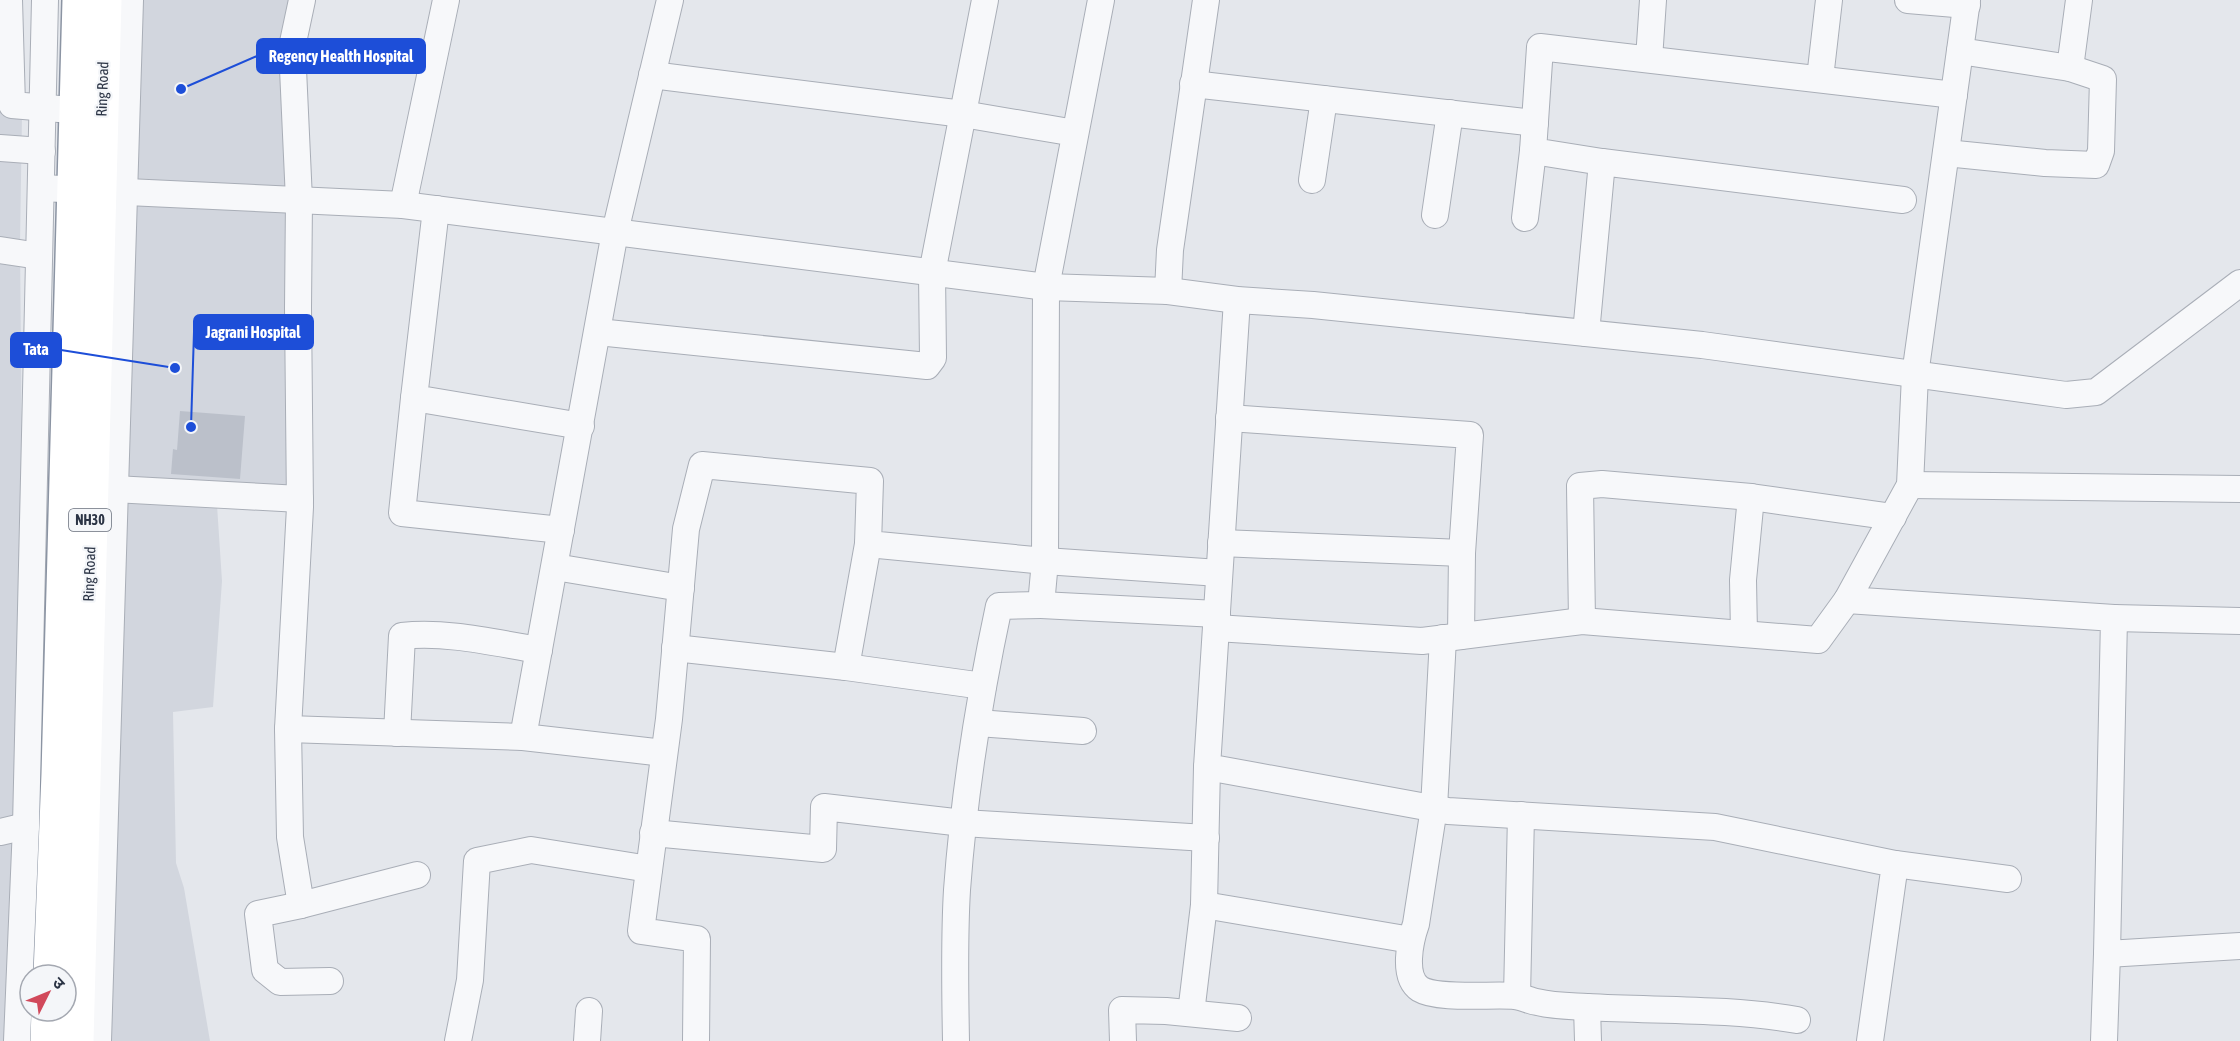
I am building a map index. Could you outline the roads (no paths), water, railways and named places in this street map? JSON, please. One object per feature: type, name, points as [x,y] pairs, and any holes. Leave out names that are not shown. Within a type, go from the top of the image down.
[{"type":"highway","name":"Ring Road","points":[[50,963],[58,774],[99,191],[76,110],[79,0]]},
{"type":"highway","name":"Ring Road","points":[[77,1041],[105,0]]},
{"type":"highway","points":[[47,1041],[48,1023]]},
{"type":"street","points":[[9,0],[6,105],[76,110]]},
{"type":"street","points":[[17,1041],[26,826],[45,0]]},
{"type":"street","points":[[98,1041],[114,489],[99,191],[130,0]]},
{"type":"street","points":[[301,905],[290,837],[288,729],[300,499],[299,200],[292,47],[302,0]]},
{"type":"street","points":[[403,204],[446,0]]},
{"type":"street","points":[[523,737],[615,232],[670,0]]},
{"type":"street","points":[[1041,606],[1045,561],[1046,287],[1101,0]]},
{"type":"street","points":[[1168,291],[1170,250],[1206,0]]},
{"type":"street","points":[[1649,59],[1653,0]]},
{"type":"street","points":[[1820,78],[1829,0]]},
{"type":"street","points":[[956,1041],[957,892],[963,823],[983,686],[999,606],[1041,606],[1422,640],[1582,621],[1818,640],[1847,600],[1910,485],[1915,375],[1967,2],[1908,0]]},
{"type":"street","points":[[2070,68],[2079,0]]},
{"type":"street","points":[[598,332],[927,366],[933,358],[932,273],[963,114],[978,1]]},
{"type":"street","points":[[1525,218],[1533,151],[1540,47],[1954,95]]},
{"type":"street","points":[[1946,153],[2045,163],[2096,165],[2101,151],[2103,79],[2070,68],[1960,51]]},
{"type":"street","points":[[652,75],[963,114],[1075,133]]},
{"type":"street","points":[[1193,84],[1535,123]]},
{"type":"street","points":[[1312,180],[1324,99]]},
{"type":"street","points":[[1435,214],[1450,113]]},
{"type":"street","points":[[0,148],[42,151]]},
{"type":"street","points":[[1533,151],[1602,162],[1903,200]]},
{"type":"street","points":[[1586,333],[1602,162]]},
{"type":"street","points":[[41,188],[403,204],[1046,287],[1168,291],[1237,300],[1313,305],[1702,345],[2066,395],[2096,392],[2240,283]]},
{"type":"street","points":[[436,209],[402,513],[561,530]]},
{"type":"street","points":[[0,250],[39,256]]},
{"type":"street","points":[[1191,1013],[1204,905],[1207,767],[1237,300]]},
{"type":"street","points":[[414,398],[581,426]]},
{"type":"street","points":[[1229,418],[1470,435],[1462,553],[1434,808],[1416,924],[1411,940],[1410,971],[1414,982],[1420,989],[1438,994],[1517,996],[1538,1002],[1587,1007],[1756,1013],[1797,1020]]},
{"type":"street","points":[[696,1041],[697,939],[640,931],[664,753],[687,529],[702,465],[870,481],[868,544],[846,667]]},
{"type":"street","points":[[1582,621],[1580,486],[1602,484],[1751,497],[1893,517]]},
{"type":"street","points":[[1910,485],[2240,489]]},
{"type":"street","points":[[114,489],[300,499]]},
{"type":"street","points":[[1744,634],[1743,580],[1751,497]]},
{"type":"street","points":[[1221,543],[1462,553]]},
{"type":"street","points":[[868,544],[1045,561],[1219,573]]},
{"type":"street","points":[[555,567],[681,588]]},
{"type":"street","points":[[1847,600],[2114,618],[2240,621]]},
{"type":"street","points":[[2104,1041],[2114,618]]},
{"type":"street","points":[[397,733],[402,636],[417,634],[457,638],[539,650]]},
{"type":"street","points":[[675,648],[846,667],[983,686]]},
{"type":"street","points":[[978,723],[1083,731]]},
{"type":"street","points":[[288,729],[523,737],[664,753]]},
{"type":"street","points":[[1207,767],[1434,808],[1715,826],[1894,864],[2008,879]]},
{"type":"street","points":[[654,833],[823,849],[824,807],[963,823],[1206,838]]},
{"type":"street","points":[[1517,996],[1521,815]]},
{"type":"street","points":[[0,832],[26,826]]},
{"type":"street","points":[[458,1041],[470,980],[477,861],[531,850],[649,869]]},
{"type":"street","points":[[1870,1041],[1894,864]]},
{"type":"street","points":[[330,981],[280,982],[265,970],[258,914],[417,875]]},
{"type":"street","points":[[1204,905],[1411,940]]},
{"type":"street","points":[[2107,954],[2240,946]]},
{"type":"street","points":[[1587,1007],[1588,1041]]},
{"type":"street","points":[[1123,1041],[1122,1010],[1238,1018]]},
{"type":"street","points":[[587,1041],[589,1011]]},
{"type":"place","name":"Regency Health Hospital","points":[[181,89]]},
{"type":"place","name":"Tata","points":[[175,368]]},
{"type":"place","name":"Jagrani Hospital","points":[[191,427]]}]
